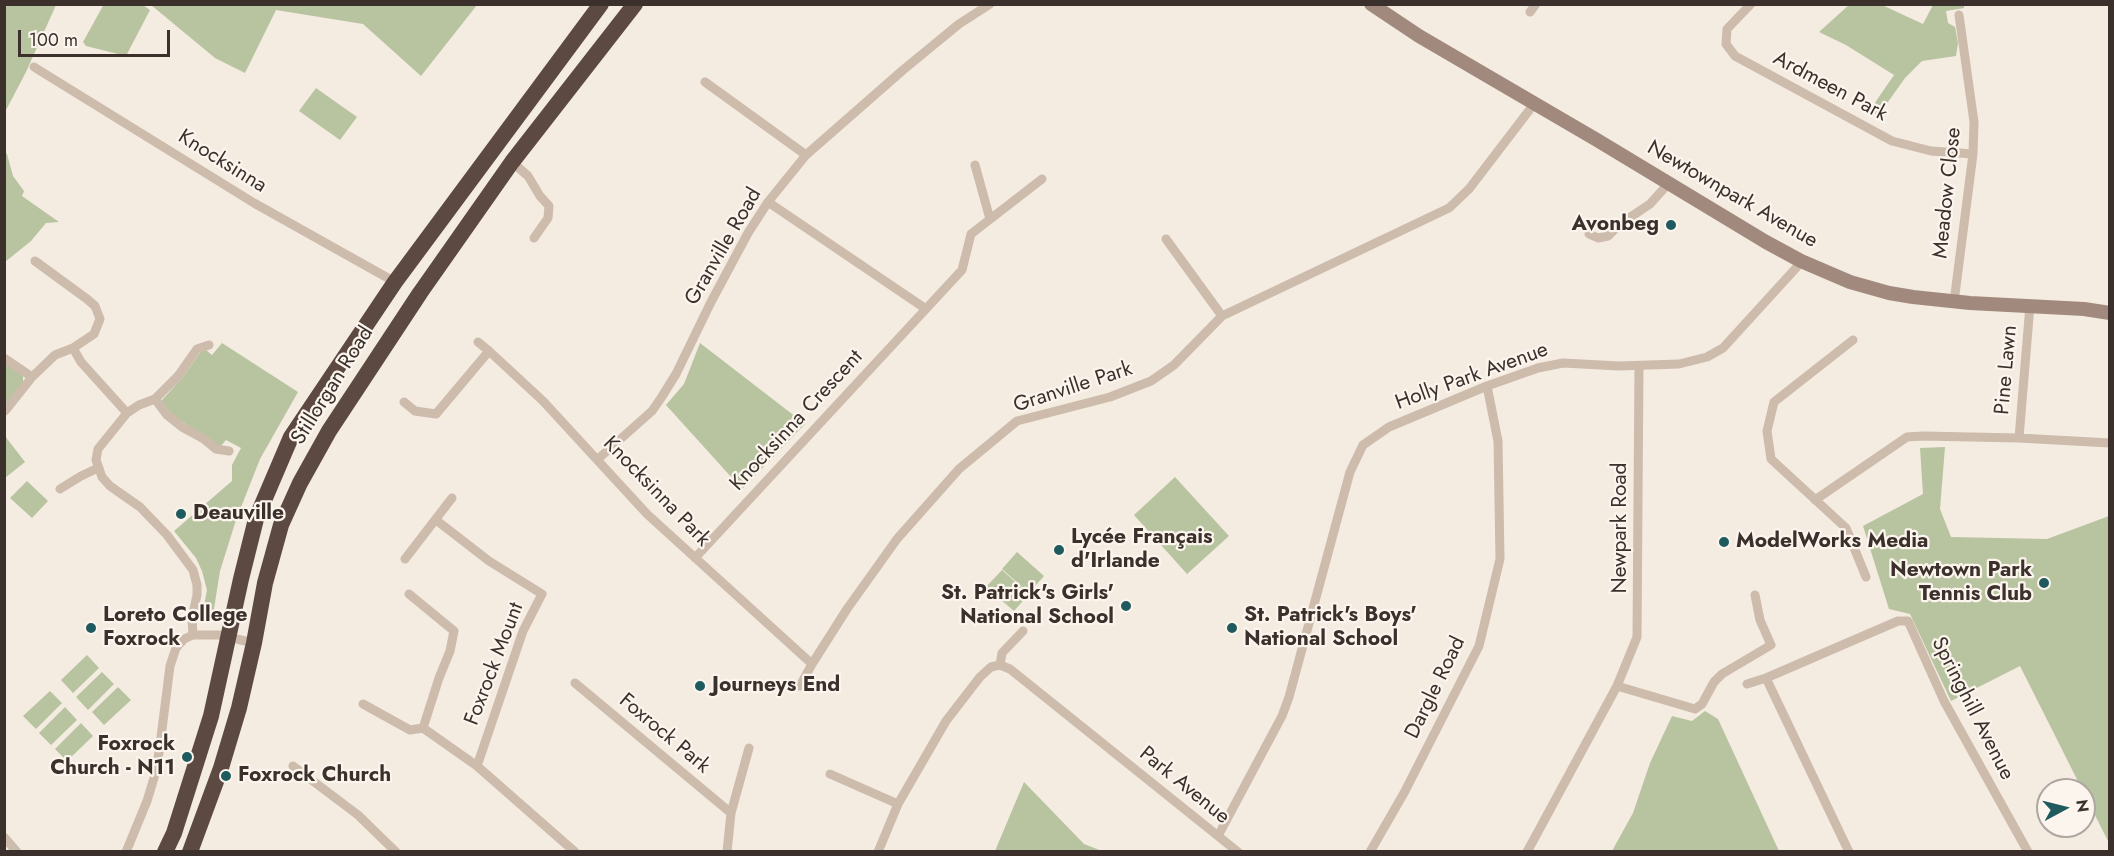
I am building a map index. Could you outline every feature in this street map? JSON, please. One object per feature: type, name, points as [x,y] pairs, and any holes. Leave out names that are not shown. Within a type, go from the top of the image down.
[{"type":"highway","name":"Stillorgan Road","points":[[165,852],[174,833],[199,760],[256,519],[291,437],[395,282],[601,4]]},
{"type":"highway","name":"Stillorgan Road","points":[[190,852],[218,778],[239,708],[265,583],[281,525],[300,483],[329,431],[420,293],[512,162],[635,4]]},
{"type":"main road","name":"Newtownpark Avenue","points":[[1371,4],[1534,104],[1801,261],[1850,282],[1890,293],[1954,302],[2084,309],[2109,314]]},
{"type":"street","name":"Granville Road","points":[[598,459],[652,411],[661,398],[676,374],[743,243],[768,202],[806,155],[943,37],[990,4]]},
{"type":"street","name":"Ardmeen Park","points":[[1751,4],[1727,29],[1726,44],[1735,56],[1892,141],[1931,151],[1973,154]]},
{"type":"street","name":"Meadow Close","points":[[1954,302],[1973,154],[1974,122],[1959,15]]},
{"type":"street","name":"Knocksinna","points":[[34,67],[254,203],[395,282]]},
{"type":"street","points":[[705,82],[806,155]]},
{"type":"street","name":"Granville Park","points":[[800,686],[847,609],[897,539],[959,469],[1017,421],[1110,397],[1151,381],[1174,365],[1222,316],[1449,208],[1469,189],[1534,104]]},
{"type":"street","points":[[512,162],[528,176],[549,206],[548,218],[534,238]]},
{"type":"street","points":[[975,165],[990,219],[1042,178]]},
{"type":"street","points":[[1589,234],[1598,238],[1608,236],[1620,224],[1650,204],[1668,183]]},
{"type":"street","points":[[768,202],[926,309]]},
{"type":"street","name":"Knocksinna Crescent","points":[[695,558],[962,270],[970,234],[990,219]]},
{"type":"street","points":[[1166,239],[1222,316]]},
{"type":"street","points":[[5,411],[32,377],[55,355],[73,348],[94,334],[100,319],[98,312],[87,299],[35,261]]},
{"type":"street","name":"Holly Park Avenue","points":[[1218,836],[1266,748],[1289,697],[1350,472],[1364,445],[1389,427],[1487,386],[1538,368],[1563,363],[1639,366],[1680,364],[1695,362],[1707,357],[1723,348],[1801,261]]},
{"type":"street","name":"Pine Lawn","points":[[2019,438],[2030,305]]},
{"type":"street","points":[[1853,340],[1774,402],[1767,431],[1771,459],[1846,528],[1866,577]]},
{"type":"street","name":"Knocksinna Park","points":[[478,342],[543,401],[646,514],[812,664]]},
{"type":"street","points":[[193,635],[192,619],[198,595],[193,570],[167,535],[141,507],[110,486],[102,477],[96,460],[98,449],[127,413],[155,399],[178,376],[197,349],[209,345]]},
{"type":"street","points":[[73,348],[81,362],[127,413]]},
{"type":"street","points":[[404,402],[415,411],[436,414],[489,351]]},
{"type":"street","points":[[4,358],[32,377]]},
{"type":"street","name":"Newpark Road","points":[[1527,852],[1617,686],[1638,637],[1639,366]]},
{"type":"street","name":"Dargle Road","points":[[1370,852],[1404,793],[1479,646],[1500,559],[1498,441],[1487,386]]},
{"type":"street","points":[[155,399],[167,415],[182,427],[216,449],[229,452]]},
{"type":"street","name":"Pine Lawn","points":[[1815,500],[1907,437],[2019,438],[2109,443]]},
{"type":"street","points":[[60,489],[98,468]]},
{"type":"street","points":[[405,559],[452,498]]},
{"type":"street","name":"Foxrock Mount","points":[[436,520],[489,561],[542,594],[523,632],[477,766]]},
{"type":"street","points":[[409,594],[454,631],[450,651],[423,728]]},
{"type":"street","points":[[1617,686],[1695,709],[1702,704],[1714,682],[1722,674],[1771,645],[1760,620],[1755,595]]},
{"type":"street","name":"Springhill Avenue","points":[[1747,684],[1898,621],[1908,621],[1944,700],[2028,852]]},
{"type":"street","points":[[878,852],[898,804],[946,721],[987,669],[1000,665],[1002,653],[1023,631]]},
{"type":"street","points":[[126,852],[147,801],[158,761],[172,657],[176,648],[184,639],[193,635],[229,637],[254,643]]},
{"type":"street","name":"Park Avenue","points":[[1000,665],[1011,669],[1238,852]]},
{"type":"street","points":[[1766,678],[1849,852]]},
{"type":"street","name":"Foxrock Park","points":[[574,683],[731,813]]},
{"type":"street","points":[[363,704],[410,730],[423,728],[477,766],[575,852]]},
{"type":"street","name":"Foxrock Park","points":[[727,852],[731,813],[749,748]]},
{"type":"street","points":[[293,766],[358,815],[396,852]]},
{"type":"street","points":[[830,774],[898,804]]},
{"type":"street","points":[[4,837],[17,852]]},
{"type":"green space","points":[[5,4],[56,5],[5,112]]},
{"type":"green space","points":[[104,4],[143,5],[150,10],[126,56],[86,46],[83,42]]},
{"type":"green space","points":[[1850,4],[1882,5],[1923,24],[1933,5],[1964,5],[1964,8],[1946,11],[1948,23],[1955,27],[1958,43],[1956,56],[1922,61],[1905,78],[1878,116],[1870,110],[1894,75],[1846,45],[1819,32]]},
{"type":"green space","points":[[151,5],[477,5],[421,76],[363,24],[276,10],[245,73],[215,58]]},
{"type":"green space","points":[[316,88],[357,117],[340,140],[299,111]]},
{"type":"green space","points":[[5,152],[13,176],[24,191],[22,196],[59,222],[46,223],[31,241],[5,262]]},
{"type":"green space","points":[[222,343],[298,392],[260,459],[236,520],[220,571],[213,615],[202,616],[207,590],[202,571],[196,558],[174,531],[232,481],[232,465],[241,448],[226,440],[220,447],[174,416],[162,400],[182,378],[202,350],[205,349],[212,355]]},
{"type":"green space","points":[[700,343],[805,424],[742,489],[666,405],[684,384]]},
{"type":"green space","points":[[4,362],[23,376],[23,384],[7,402],[5,401]]},
{"type":"green space","points":[[5,436],[25,462],[4,478]]},
{"type":"green space","points":[[1945,447],[1940,509],[1951,537],[2047,539],[2109,516],[2109,843],[2096,817],[2096,778],[2076,778],[2020,666],[1951,701],[1910,614],[1889,609],[1863,526],[1923,494],[1920,448]]},
{"type":"green space","points":[[1175,477],[1229,536],[1187,574],[1134,515]]},
{"type":"green space","points":[[27,481],[48,501],[32,518],[10,498]]},
{"type":"green space","points":[[1017,552],[1044,576],[1029,593],[1002,569]]},
{"type":"green space","points":[[1002,570],[1029,594],[1014,611],[986,587]]},
{"type":"green space","points":[[87,655],[99,668],[73,693],[61,680]]},
{"type":"green space","points":[[102,672],[114,684],[88,710],[76,697]]},
{"type":"green space","points":[[118,687],[131,700],[104,725],[92,712]]},
{"type":"green space","points":[[50,691],[62,703],[36,729],[23,716]]},
{"type":"green space","points":[[65,707],[77,720],[51,745],[39,733]]},
{"type":"green space","points":[[1705,711],[1718,719],[1779,851],[1612,851],[1633,813],[1650,763],[1672,716],[1692,721]]},
{"type":"green space","points":[[81,723],[93,736],[67,761],[55,749]]},
{"type":"green space","points":[[1024,782],[1084,844],[1102,851],[995,851]]},
{"type":"place","name":"Avonbeg","points":[[1671,225]]},
{"type":"place","name":"Deauville","points":[[181,514]]},
{"type":"place","name":"ModelWorks Media","points":[[1724,542]]},
{"type":"place","name":"Lycée Français d'Irlande","points":[[1059,550]]},
{"type":"place","name":"Newtown Park Tennis Club","points":[[2044,583]]},
{"type":"place","name":"St. Patrick's Girls' National School","points":[[1126,606]]},
{"type":"place","name":"Loreto College Foxrock","points":[[91,628]]},
{"type":"place","name":"St. Patrick's Boys' National School","points":[[1232,628]]},
{"type":"place","name":"Journeys End","points":[[700,686]]},
{"type":"place","name":"Foxrock Church - N11","points":[[187,757]]},
{"type":"place","name":"Foxrock Church","points":[[226,776]]}]
